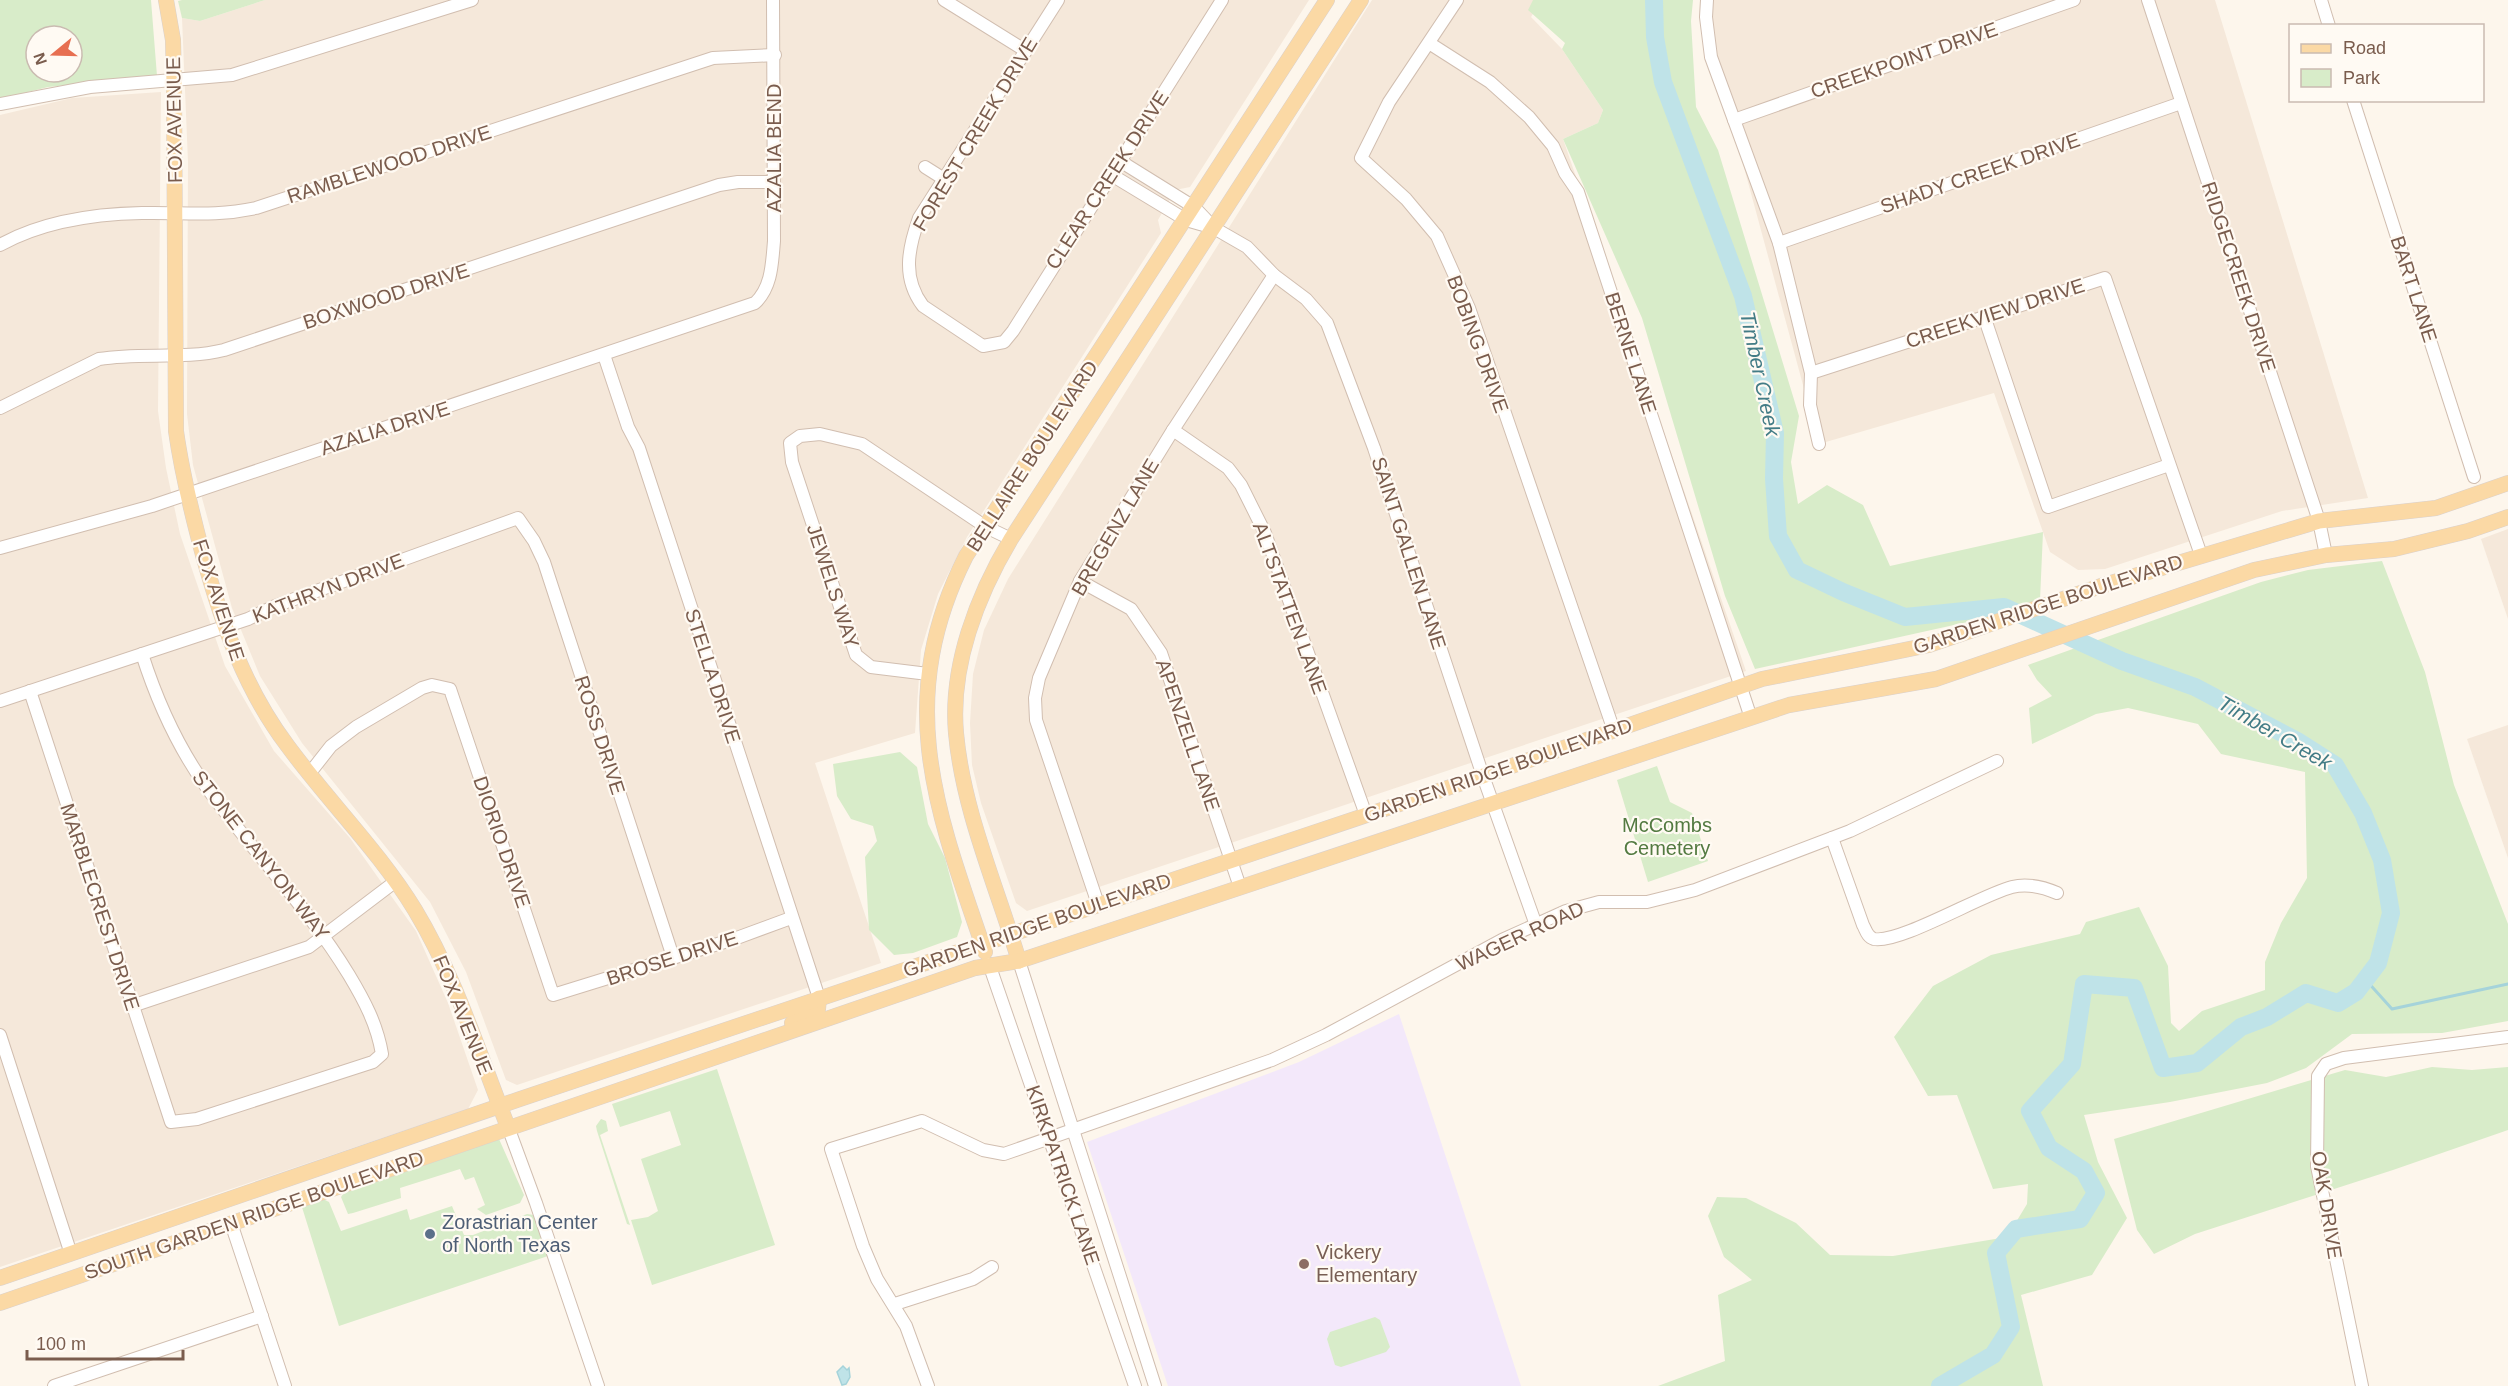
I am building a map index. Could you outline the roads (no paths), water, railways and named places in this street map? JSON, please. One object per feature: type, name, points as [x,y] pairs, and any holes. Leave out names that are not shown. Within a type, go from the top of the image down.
[{"type":"main road","name":"FOX AVENUE","points":[[166,0],[173,40],[174,82],[176,431],[186,494],[224,627],[251,689],[267,716],[309,774],[396,882],[440,957],[459,998],[508,1127]]},
{"type":"main road","name":"BELLAIRE BOULEVARD","points":[[990,964],[933,780],[926,735],[928,674],[943,605],[966,556],[1327,0]]},
{"type":"main road","name":"BELLAIRE BOULEVARD","points":[[1019,962],[963,778],[956,718],[960,677],[976,609],[989,576],[1011,539],[1360,0]]},
{"type":"main road","name":"GARDEN RIDGE BOULEVARD","points":[[500,1106],[1010,933],[1483,777],[1741,686],[1786,673],[1929,645],[2101,586],[2319,521],[2436,508],[2508,483]]},
{"type":"main road","name":"GARDEN RIDGE BOULEVARD","points":[[508,1127],[990,964],[1019,962],[1789,705],[1834,695],[1936,679],[2254,570],[2326,555],[2394,549],[2468,531],[2508,517]]},
{"type":"main road","points":[[744,1048],[818,1009],[819,998]]},
{"type":"main road","name":"SOUTH GARDEN RIDGE BOULEVARD","points":[[0,1278],[500,1106]]},
{"type":"main road","name":"SOUTH GARDEN RIDGE BOULEVARD","points":[[0,1303],[508,1127]]},
{"type":"street","points":[[0,104],[90,87],[138,82],[174,82],[232,75],[266,67],[472,0]]},
{"type":"street","name":"AZALIA BEND","points":[[764,295],[772,260],[775,55],[773,0]]},
{"type":"street","points":[[944,0],[1026,51]]},
{"type":"street","name":"FOREST CREEK DRIVE","points":[[983,346],[923,306],[917,298],[911,280],[909,248],[919,218],[1058,0]]},
{"type":"street","name":"CLEAR CREEK DRIVE","points":[[983,346],[1004,342],[1013,331],[1110,174],[1222,0]]},
{"type":"street","name":"BOBING DRIVE","points":[[1457,0],[1389,102],[1361,158],[1430,225],[1464,298],[1614,731]]},
{"type":"street","points":[[1707,0],[1706,17],[1711,57],[1779,243],[1811,373],[1810,405],[1819,444]]},
{"type":"street","name":"CREEKPOINT DRIVE","points":[[1734,120],[2074,0]]},
{"type":"street","name":"RIDGECREEK DRIVE","points":[[2148,0],[2319,521],[2326,555]]},
{"type":"street","points":[[2321,0],[2328,24]]},
{"type":"street","name":"BERNE LANE","points":[[1429,43],[1490,82],[1529,117],[1553,146],[1565,173],[1578,192],[1751,718]]},
{"type":"street","name":"RAMBLEWOOD DRIVE","points":[[0,245],[30,230],[89,217],[142,213],[229,214],[256,208],[713,58],[775,55]]},
{"type":"street","name":"BART LANE","points":[[2355,102],[2474,477]]},
{"type":"street","name":"SHADY CREEK DRIVE","points":[[1779,243],[2181,103]]},
{"type":"street","points":[[1120,161],[1190,214]]},
{"type":"street","points":[[925,167],[944,179]]},
{"type":"street","points":[[1110,174],[1190,214]]},
{"type":"street","name":"BOXWOOD DRIVE","points":[[0,408],[99,359],[117,356],[192,356],[224,350],[719,185],[738,182],[774,182]]},
{"type":"street","name":"SAINT GALLEN LANE","points":[[1190,214],[1247,247],[1274,275],[1306,299],[1327,323],[1374,448],[1483,777],[1536,925]]},
{"type":"street","name":"BREGENZ LANE","points":[[1098,904],[1036,720],[1035,698],[1039,678],[1080,581],[1173,430],[1274,275]]},
{"type":"street","name":"CREEKVIEW DRIVE","points":[[1811,373],[1985,319],[2105,278],[2201,555]]},
{"type":"street","name":"AZALIA DRIVE","points":[[0,548],[116,517],[186,494],[738,311],[755,303],[764,295]]},
{"type":"street","points":[[1985,319],[2048,507],[2169,465]]},
{"type":"street","name":"STELLA DRIVE","points":[[604,355],[628,427],[639,448],[819,998]]},
{"type":"street","name":"ALTSTATTEN LANE","points":[[1173,430],[1228,468],[1251,504],[1265,533],[1366,815]]},
{"type":"street","name":"JEWELS WAY","points":[[928,674],[871,667],[856,655],[792,462],[790,443],[800,436],[820,434],[862,444],[986,527]]},
{"type":"street","name":"KATHRYN DRIVE","points":[[0,701],[224,627],[275,606],[518,518]]},
{"type":"street","name":"ROSS DRIVE","points":[[518,518],[534,541],[544,562],[673,957]]},
{"type":"street","points":[[986,527],[1011,539]]},
{"type":"street","name":"APENZELL LANE","points":[[1080,581],[1131,609],[1161,653],[1240,887]]},
{"type":"street","name":"STONE CANYON WAY","points":[[142,654],[160,709],[205,786],[326,937],[369,1011],[379,1036],[382,1054],[373,1062],[360,1067],[197,1119],[171,1122]]},
{"type":"street","name":"DIORIO DRIVE","points":[[309,774],[331,746],[356,727],[422,688],[432,685],[450,689],[553,995]]},
{"type":"street","name":"MARBLECREST DRIVE","points":[[30,691],[171,1122]]},
{"type":"street","name":"WAGER ROAD","points":[[894,1305],[877,1280],[863,1246],[831,1149],[922,1121],[983,1150],[1004,1154],[1272,1060],[1326,1035],[1502,940],[1566,911],[1599,902],[1647,902],[1695,890],[1832,838],[1997,761]]},
{"type":"street","points":[[1832,838],[1863,925],[1868,936],[1874,939],[1898,935],[2013,886],[2040,886],[2057,893]]},
{"type":"street","points":[[132,1006],[289,956],[326,937],[396,882]]},
{"type":"street","name":"BROSE DRIVE","points":[[553,995],[791,918]]},
{"type":"street","name":"KIRKPATRICK LANE","points":[[1019,962],[1075,1129],[1155,1386]]},
{"type":"street","name":"KIRKPATRICK LANE","points":[[990,964],[1135,1386]]},
{"type":"street","points":[[0,1035],[71,1254]]},
{"type":"street","name":"OAK DRIVE","points":[[2362,1386],[2317,1166],[2318,1076],[2326,1064],[2344,1058],[2508,1037]]},
{"type":"street","points":[[508,1127],[598,1386]]},
{"type":"street","points":[[231,1223],[285,1386]]},
{"type":"street","points":[[928,1386],[916,1350],[894,1305],[973,1279],[992,1267]]},
{"type":"street","points":[[54,1386],[262,1316]]},
{"type":"water","points":[[843,1366],[847,1370],[849,1368],[850,1377],[846,1384],[842,1385],[837,1372]]},
{"type":"waterway","name":"Timber Creek","points":[[1654,0],[1655,37],[1663,82],[1743,296],[1775,433],[1774,479],[1778,536],[1797,570],[1843,592],[1905,617],[2004,607],[2122,661],[2195,687],[2299,742],[2335,765],[2363,813],[2382,860],[2391,913],[2378,963],[2356,992],[2338,1003],[2306,993],[2267,1017],[2241,1027],[2197,1063],[2163,1068],[2134,988],[2084,984],[2072,1064],[2030,1111],[2049,1148],[2084,1171],[2096,1193],[2080,1219],[2016,1229],[1996,1253],[2011,1327],[1993,1355],[1940,1386]]},
{"type":"waterway","points":[[2365,979],[2392,1009],[2508,984]]},
{"type":"place","name":"Zorastrian Center of North Texas","points":[[430,1234]]},
{"type":"place","name":"Vickery Elementary","points":[[1304,1264]]},
{"type":"park label","name":"McCombs Cemetery","points":[[1667,836]]}]
